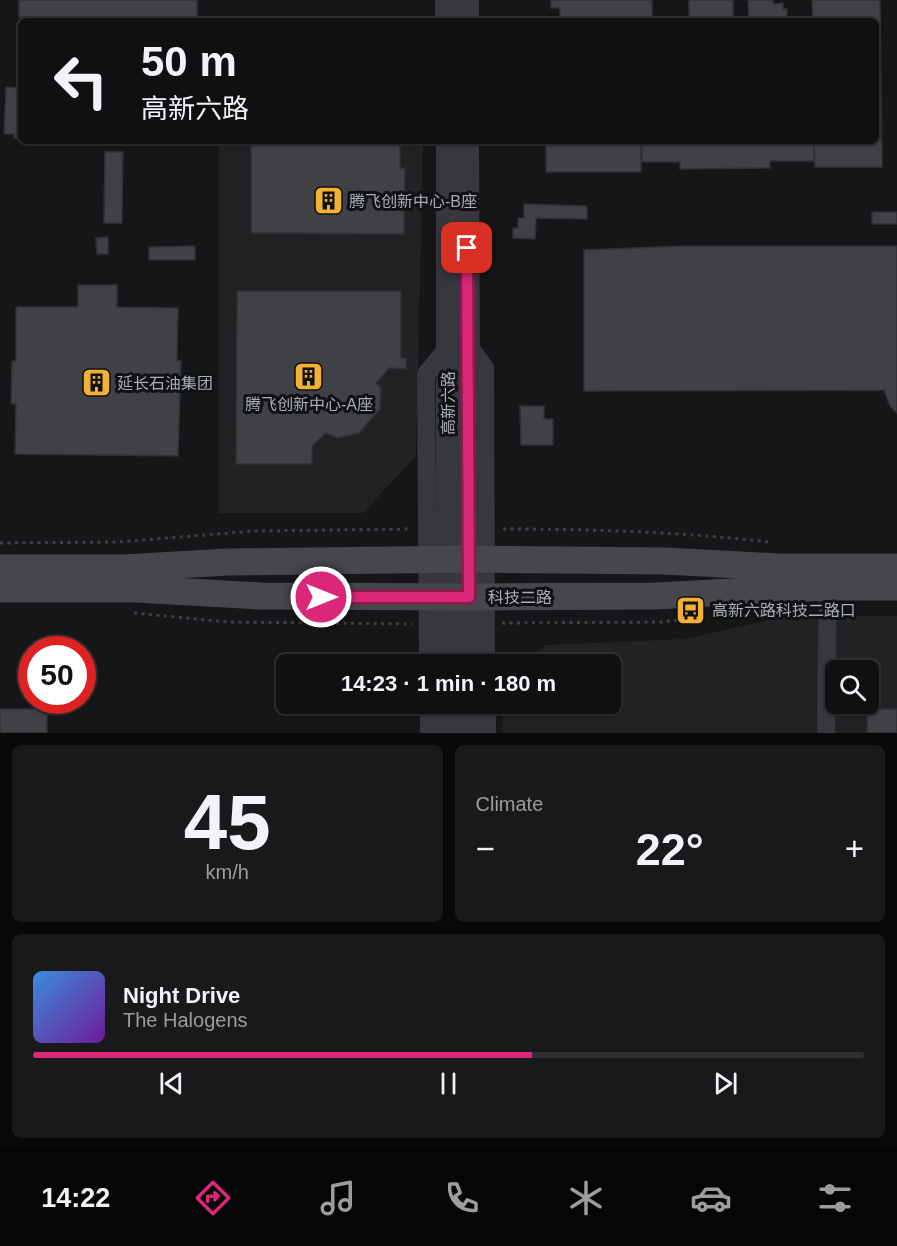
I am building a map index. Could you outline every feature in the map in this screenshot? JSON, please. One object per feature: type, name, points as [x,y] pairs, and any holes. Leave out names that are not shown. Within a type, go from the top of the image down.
[{"type":"main road","name":"科技二路","points":[[0,568],[123,568],[228,562],[665,561],[780,567],[897,587]]},
{"type":"main road","name":"科技二路","points":[[0,589],[136,589],[261,596],[656,596],[897,567]]},
{"type":"street","points":[[447,0],[447,18]]},
{"type":"street","points":[[467,0],[467,18]]},
{"type":"street","name":"高新六路","points":[[448,144],[458,345]]},
{"type":"street","name":"高新六路","points":[[449,654],[458,597],[458,345],[467,144]]},
{"type":"street","points":[[458,345],[426,374],[458,560],[458,597],[482,654]]},
{"type":"street","points":[[826,733],[828,577]]},
{"type":"street","points":[[432,654],[458,597]]},
{"type":"street","name":"高新六路","points":[[458,597],[467,654]]},
{"type":"street","points":[[429,714],[429,733]]},
{"type":"street","points":[[448,714],[448,733]]},
{"type":"street","points":[[468,714],[468,733]]},
{"type":"street","points":[[487,714],[487,733]]},
{"type":"shaded area","points":[[219,144],[423,144],[416,456],[363,513],[219,513]]},
{"type":"shaded area","points":[[792,615],[897,616],[897,733],[502,733],[503,714],[621,714],[621,654],[536,654],[545,645],[685,639]]},
{"type":"building","points":[[19,0],[197,0],[197,18],[19,17]]},
{"type":"building","points":[[551,0],[652,0],[652,18],[560,18],[560,8],[551,8]]},
{"type":"building","points":[[689,0],[733,0],[733,18],[689,18]]},
{"type":"building","points":[[748,0],[773,0],[773,4],[783,3],[783,9],[787,9],[787,18],[749,18]]},
{"type":"building","points":[[812,0],[880,0],[882,167],[815,167],[814,144],[879,144],[879,18],[813,18]]},
{"type":"building","points":[[6,87],[18,88],[18,138],[14,138],[14,134],[4,134]]},
{"type":"building","name":"腾飞创新中心-B座","points":[[251,144],[400,144],[400,168],[405,168],[404,234],[251,233]]},
{"type":"building","points":[[546,144],[641,144],[641,172],[546,172]]},
{"type":"building","points":[[642,144],[814,144],[814,161],[770,161],[770,168],[680,169],[680,162],[642,162]]},
{"type":"building","points":[[105,152],[123,152],[122,223],[104,223]]},
{"type":"building","points":[[524,204],[587,206],[587,219],[536,218],[535,239],[513,238],[513,228],[518,228],[518,218],[524,218]]},
{"type":"building","points":[[872,212],[897,212],[897,224],[872,224]]},
{"type":"building","points":[[108,237],[108,254],[97,254],[96,238]]},
{"type":"building","points":[[195,246],[195,260],[149,260],[149,247]]},
{"type":"building","points":[[685,246],[897,246],[897,413],[890,406],[884,390],[584,391],[584,250]]},
{"type":"building","name":"延长石油集团","points":[[78,285],[117,285],[117,307],[178,308],[177,361],[181,361],[178,456],[15,454],[16,404],[11,404],[12,361],[16,361],[16,307],[78,307]]},
{"type":"building","name":"腾飞创新中心-A座","points":[[237,291],[401,291],[401,358],[406,358],[406,369],[389,368],[376,383],[381,388],[380,409],[359,433],[337,438],[326,433],[312,446],[312,464],[236,464]]},
{"type":"building","points":[[520,406],[544,406],[544,419],[553,419],[553,445],[521,445]]},
{"type":"building","points":[[0,709],[18,709],[18,714],[47,714],[47,733],[0,733]]},
{"type":"building","points":[[879,709],[897,709],[897,733],[867,733],[867,714],[879,714]]},
{"type":"place","name":"腾飞创新中心-B座","points":[[328,201]]},
{"type":"place","name":"腾飞创新中心-A座","points":[[309,376]]},
{"type":"place","name":"延长石油集团","points":[[96,383]]},
{"type":"place","name":"高新六路科技二路口","points":[[691,610]]},
{"type":"route","points":[[321,597],[469,597],[467,248]]}]
